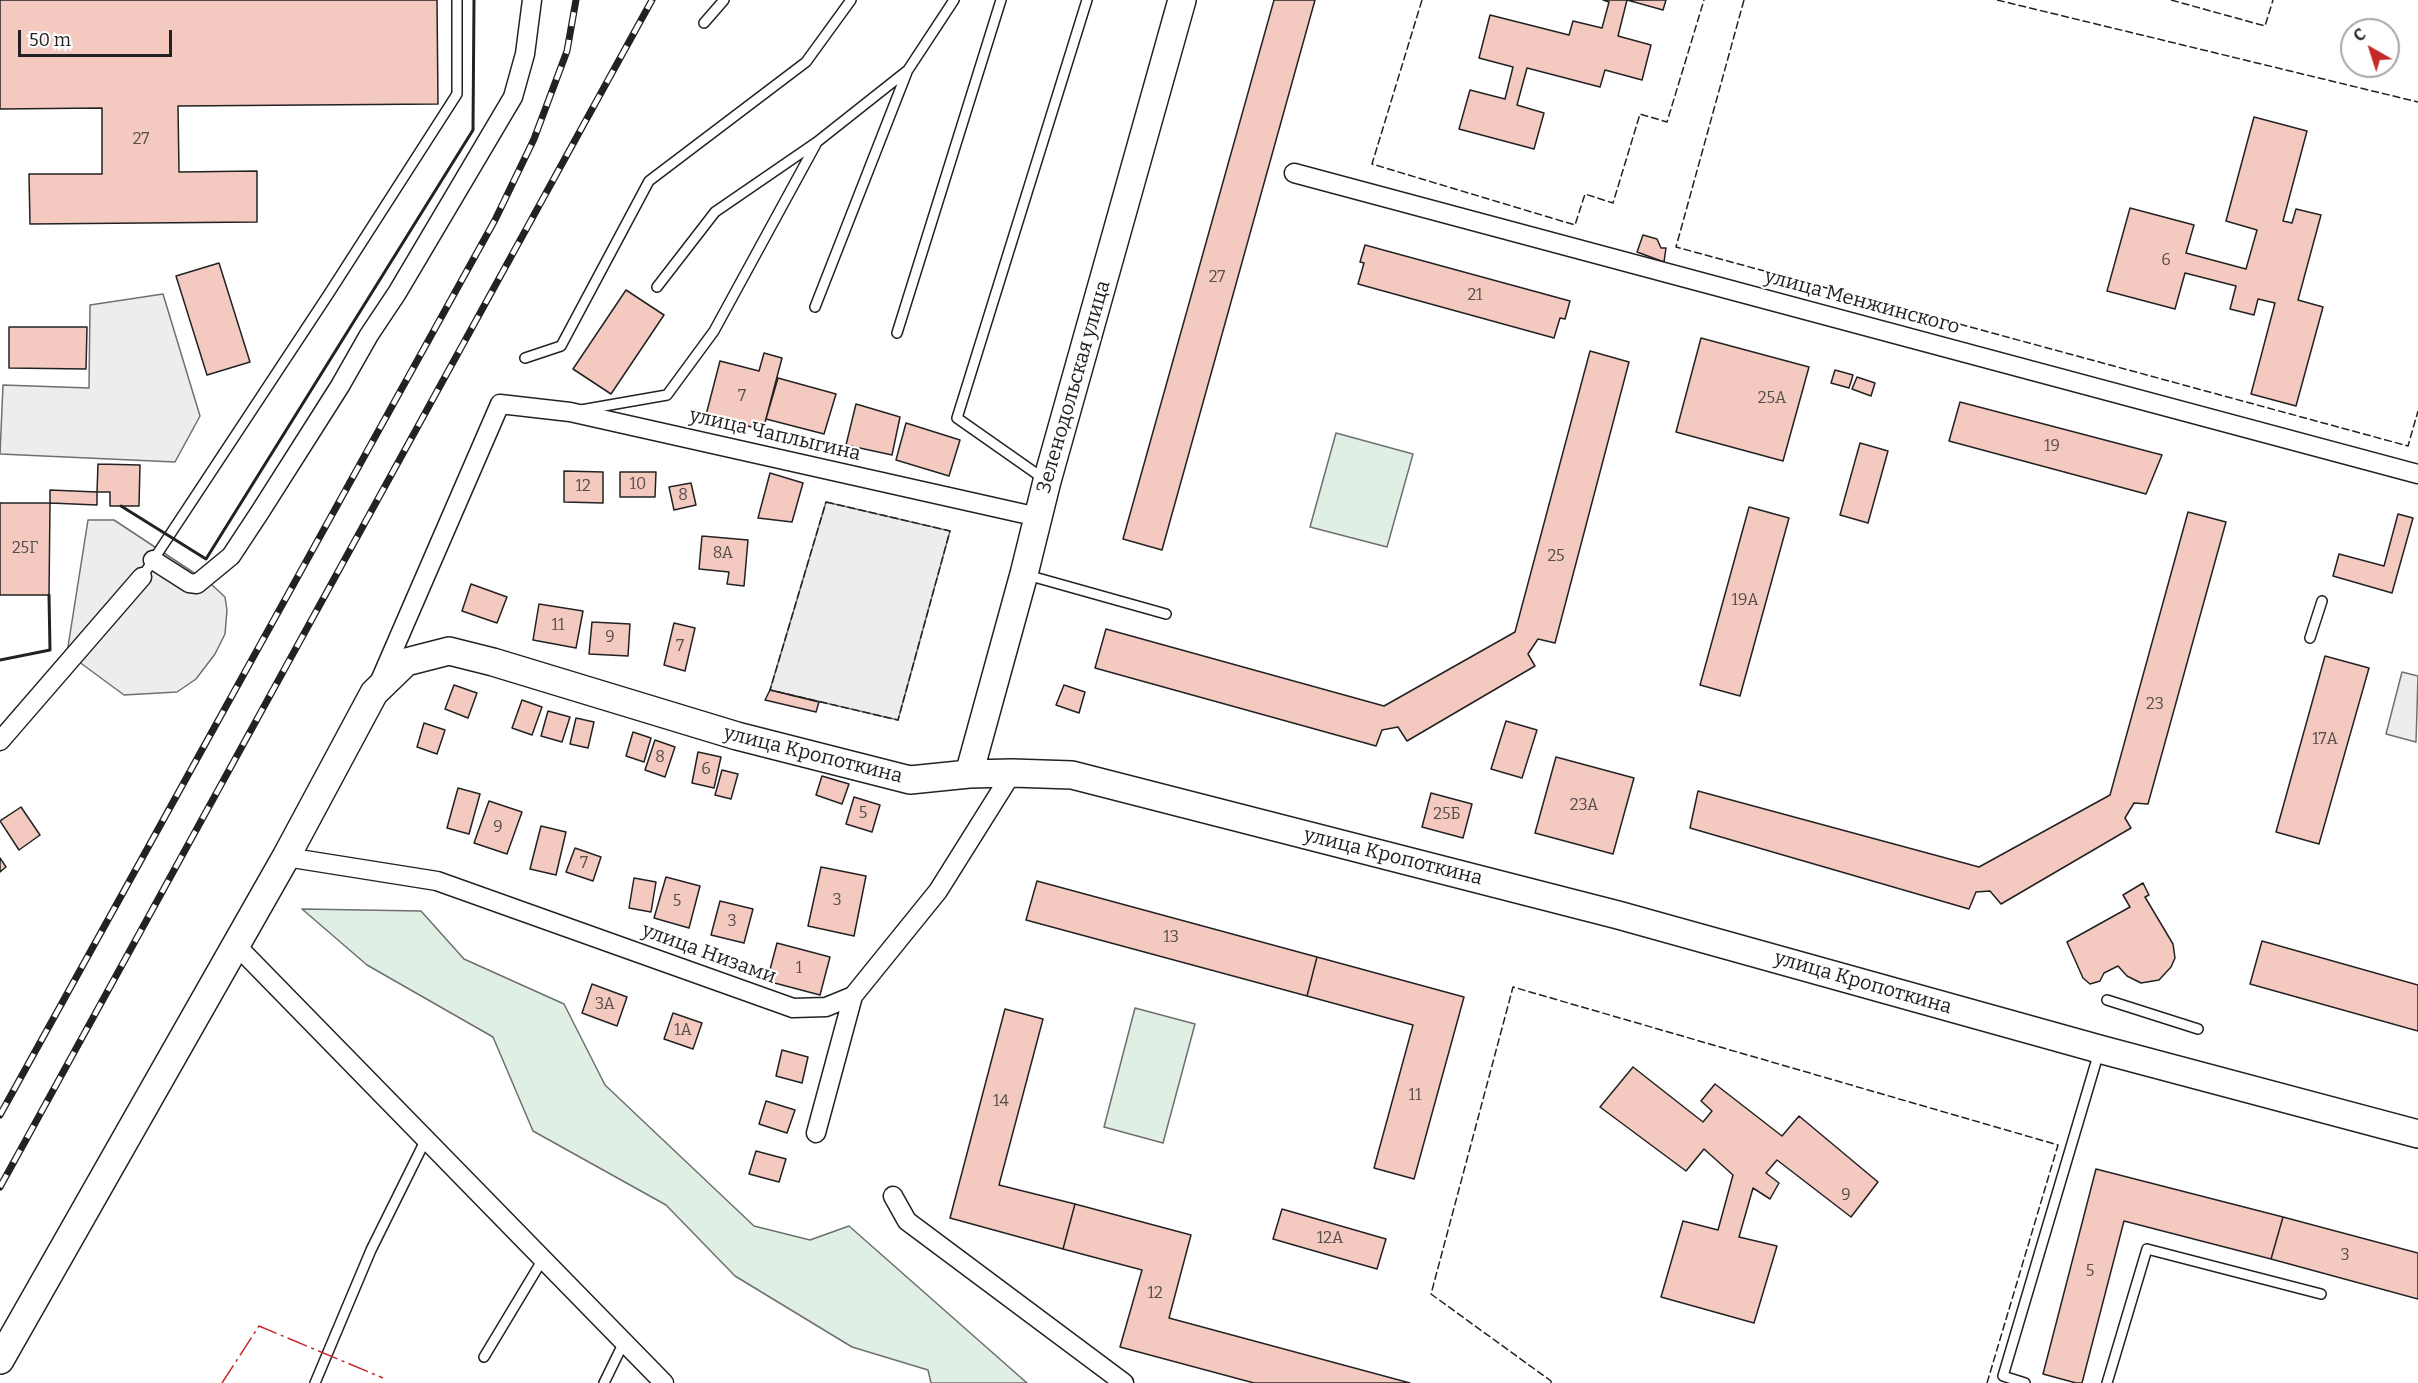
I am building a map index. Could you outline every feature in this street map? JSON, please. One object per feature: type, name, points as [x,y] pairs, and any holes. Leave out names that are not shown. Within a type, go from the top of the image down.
[{"type":"street","points":[[153,560],[189,583],[197,584],[231,556],[340,386],[369,334],[397,293],[513,97],[525,54],[532,0]]},
{"type":"street","name":"Зеленодольская улица","points":[[969,774],[1047,481],[1182,0]]},
{"type":"street","name":"улица Менжинского","points":[[1294,173],[2418,474]]},
{"type":"street","name":"улица Чаплыгина","points":[[374,693],[500,404],[570,412],[1038,517]]},
{"type":"street","points":[[2,734],[142,577]]},
{"type":"street","name":"улица Кропоткина","points":[[0,1360],[286,857],[374,693],[406,662],[448,651],[493,662],[737,736],[910,780],[1012,772],[1072,774],[1618,915],[2099,1049],[2418,1134]]},
{"type":"street","name":"улица Низами","points":[[286,857],[437,881],[793,1008],[826,1007],[853,996],[938,891],[1012,772]]},
{"type":"street","points":[[236,945],[664,1383]]},
{"type":"street","points":[[816,1133],[853,996]]},
{"type":"street","points":[[893,1196],[907,1221],[1124,1383]]},
{"type":"lane","points":[[142,577],[328,296],[457,94],[457,0]]},
{"type":"lane","points":[[704,23],[724,0]]},
{"type":"lane","points":[[525,358],[561,346],[649,181],[806,62],[851,0]]},
{"type":"lane","points":[[815,307],[908,70],[954,0]]},
{"type":"lane","points":[[897,333],[1001,0]]},
{"type":"lane","points":[[1047,481],[957,418],[1087,0]]},
{"type":"lane","points":[[657,288],[715,212],[817,142],[908,70]]},
{"type":"lane","points":[[570,412],[668,395],[714,331],[817,142]]},
{"type":"lane","points":[[1024,574],[1166,614]]},
{"type":"lane","points":[[2310,638],[2322,601]]},
{"type":"lane","points":[[2107,1000],[2198,1029]]},
{"type":"lane","points":[[2025,1383],[2003,1376],[2099,1049]]},
{"type":"lane","points":[[315,1383],[371,1250],[426,1139]]},
{"type":"lane","points":[[2107,1383],[2147,1249],[2321,1294]]},
{"type":"lane","points":[[484,1357],[543,1259]]},
{"type":"lane","points":[[604,1383],[624,1342]]},
{"type":"green space","points":[[1336,433],[1413,454],[1387,547],[1310,527]]},
{"type":"green space","points":[[302,909],[421,911],[464,959],[564,1004],[605,1085],[754,1226],[810,1240],[849,1226],[1027,1383],[931,1383],[928,1370],[852,1347],[735,1276],[666,1205],[533,1131],[493,1037],[367,965]]},
{"type":"green space","points":[[1135,1008],[1195,1024],[1163,1143],[1104,1127]]},
{"type":"shaded area","points":[[163,294],[200,416],[175,462],[0,454],[3,385],[89,388],[90,305]]},
{"type":"shaded area","points":[[826,502],[950,531],[898,720],[770,690]]},
{"type":"shaded area","points":[[88,520],[114,520],[211,584],[225,597],[227,610],[225,634],[215,654],[196,679],[177,692],[124,695],[67,653]]},
{"type":"shaded area","points":[[2402,672],[2418,676],[2416,742],[2386,734]]},
{"type":"building","points":[[0,0],[437,0],[438,104],[178,106],[179,172],[257,171],[257,222],[30,224],[29,174],[102,174],[102,108],[0,109]]},
{"type":"building","points":[[1274,0],[1315,0],[1162,550],[1123,539]]},
{"type":"building","points":[[1603,0],[1627,0],[1618,36],[1651,45],[1642,80],[1605,70],[1600,87],[1527,68],[1517,105],[1544,113],[1534,149],[1459,129],[1470,90],[1505,99],[1513,67],[1479,58],[1490,15],[1569,35],[1573,21],[1602,28],[1609,2]]},
{"type":"building","points":[[1627,0],[1666,0],[1663,10]]},
{"type":"building","points":[[2254,117],[2307,131],[2283,221],[2292,223],[2296,209],[2321,215],[2298,300],[2323,307],[2296,406],[2251,394],[2275,303],[2258,299],[2254,315],[2230,309],[2236,286],[2185,273],[2175,309],[2107,291],[2130,208],[2194,225],[2186,253],[2246,269],[2257,230],[2226,221]]},
{"type":"building","points":[[1643,235],[1657,239],[1661,248],[1666,248],[1664,262],[1637,252]]},
{"type":"building","points":[[1365,245],[1570,301],[1565,319],[1560,318],[1554,338],[1358,284],[1364,263],[1360,262]]},
{"type":"building","points":[[219,263],[250,362],[207,375],[176,276]]},
{"type":"building","points":[[626,290],[664,315],[611,394],[573,369]]},
{"type":"building","points":[[9,327],[87,327],[86,369],[9,368]]},
{"type":"building","points":[[1701,338],[1809,367],[1783,461],[1676,432]]},
{"type":"building","points":[[1590,351],[1629,362],[1555,643],[1538,639],[1528,654],[1535,666],[1407,741],[1398,727],[1382,730],[1376,746],[1095,668],[1106,629],[1384,706],[1515,632]]},
{"type":"building","points":[[764,353],[782,358],[763,430],[706,415],[720,361],[759,371]]},
{"type":"building","points":[[1835,370],[1853,375],[1849,388],[1831,383]]},
{"type":"building","points":[[1857,377],[1875,383],[1871,396],[1852,389]]},
{"type":"building","points":[[778,378],[836,394],[824,434],[766,419]]},
{"type":"building","points":[[1960,402],[2162,455],[2146,494],[1949,441]]},
{"type":"building","points":[[856,404],[900,417],[892,455],[846,445]]},
{"type":"building","points":[[906,423],[960,440],[949,476],[896,460]]},
{"type":"building","points":[[1860,443],[1888,451],[1868,523],[1840,515]]},
{"type":"building","points":[[98,464],[140,465],[139,506],[110,506],[110,492],[97,492]]},
{"type":"building","points":[[564,471],[603,472],[603,503],[564,502]]},
{"type":"building","points":[[620,472],[656,472],[655,497],[620,497]]},
{"type":"building","points":[[770,473],[803,483],[792,522],[758,518]]},
{"type":"building","points":[[691,483],[696,505],[674,510],[669,487]]},
{"type":"building","points":[[50,490],[97,492],[97,505],[50,503]]},
{"type":"building","points":[[0,503],[50,503],[49,595],[0,595]]},
{"type":"building","points":[[1749,507],[1789,518],[1740,696],[1700,685]]},
{"type":"building","points":[[2188,512],[2226,522],[2148,804],[2134,803],[2125,818],[2131,828],[2001,904],[1990,891],[1976,892],[1969,909],[1690,828],[1698,791],[1979,867],[2110,795]]},
{"type":"building","points":[[2398,514],[2413,518],[2392,593],[2333,576],[2339,554],[2384,566]]},
{"type":"building","points":[[702,536],[748,540],[744,586],[727,584],[729,572],[699,569]]},
{"type":"building","points":[[471,584],[507,597],[497,623],[462,611]]},
{"type":"building","points":[[539,604],[583,611],[576,648],[533,640]]},
{"type":"building","points":[[592,622],[630,624],[628,656],[589,654]]},
{"type":"building","points":[[674,623],[695,628],[685,671],[664,665]]},
{"type":"building","points":[[2325,656],[2369,668],[2319,844],[2276,832]]},
{"type":"building","points":[[454,685],[477,693],[468,718],[445,709]]},
{"type":"building","points":[[1064,685],[1085,692],[1079,713],[1056,705]]},
{"type":"building","points":[[770,690],[819,702],[816,712],[765,700]]},
{"type":"building","points":[[522,700],[542,707],[532,735],[512,728]]},
{"type":"building","points":[[548,711],[570,717],[562,742],[541,736]]},
{"type":"building","points":[[576,718],[594,722],[588,748],[570,744]]},
{"type":"building","points":[[1506,721],[1537,730],[1522,778],[1491,769]]},
{"type":"building","points":[[424,723],[445,730],[437,754],[417,747]]},
{"type":"building","points":[[633,732],[651,738],[644,762],[626,756]]},
{"type":"building","points":[[655,740],[675,747],[665,777],[645,770]]},
{"type":"building","points":[[698,752],[721,757],[714,788],[692,783]]},
{"type":"building","points":[[1556,757],[1634,778],[1613,854],[1535,833]]},
{"type":"building","points":[[722,770],[738,774],[731,799],[715,795]]},
{"type":"building","points":[[822,776],[849,784],[842,804],[816,795]]},
{"type":"building","points":[[458,788],[480,794],[469,834],[447,828]]},
{"type":"building","points":[[1431,793],[1472,804],[1463,838],[1422,827]]},
{"type":"building","points":[[854,797],[880,805],[872,832],[846,824]]},
{"type":"building","points":[[489,801],[522,812],[507,854],[474,843]]},
{"type":"building","points":[[21,807],[40,835],[19,850],[0,821]]},
{"type":"building","points":[[541,826],[566,832],[556,875],[530,869]]},
{"type":"building","points":[[575,848],[601,857],[593,881],[566,872]]},
{"type":"building","points":[[0,858],[6,867],[0,872]]},
{"type":"building","points":[[821,867],[866,876],[854,936],[808,926]]},
{"type":"building","points":[[666,877],[700,886],[689,928],[654,918]]},
{"type":"building","points":[[634,878],[656,882],[651,912],[629,908]]},
{"type":"building","points":[[1037,881],[1317,957],[1307,996],[1026,920]]},
{"type":"building","points":[[2143,883],[2149,895],[2145,897],[2173,944],[2175,958],[2171,967],[2159,980],[2141,983],[2127,976],[2118,966],[2104,973],[2100,981],[2090,984],[2083,978],[2067,942],[2130,907],[2123,895]]},
{"type":"building","points":[[720,901],[753,909],[744,943],[711,935]]},
{"type":"building","points":[[2262,941],[2418,985],[2418,1031],[2250,984]]},
{"type":"building","points":[[777,943],[830,957],[820,995],[767,981]]},
{"type":"building","points":[[1317,957],[1464,997],[1414,1179],[1374,1168],[1413,1025],[1307,996]]},
{"type":"building","points":[[592,984],[627,997],[617,1026],[582,1013]]},
{"type":"building","points":[[1005,1009],[1043,1019],[999,1185],[1075,1204],[1063,1249],[950,1218]]},
{"type":"building","points":[[673,1013],[702,1023],[693,1049],[664,1039]]},
{"type":"building","points":[[782,1050],[808,1057],[802,1083],[776,1076]]},
{"type":"building","points":[[1633,1067],[1703,1122],[1712,1111],[1701,1101],[1715,1084],[1782,1136],[1799,1116],[1878,1182],[1851,1217],[1777,1160],[1766,1173],[1779,1183],[1770,1199],[1753,1188],[1739,1237],[1777,1246],[1754,1323],[1661,1297],[1683,1221],[1718,1230],[1733,1175],[1704,1149],[1686,1171],[1600,1107]]},
{"type":"building","points":[[766,1101],[795,1110],[787,1133],[759,1124]]},
{"type":"building","points":[[756,1151],[786,1159],[779,1182],[749,1174]]},
{"type":"building","points":[[2096,1169],[2283,1217],[2271,1259],[2124,1221],[2082,1383],[2076,1383],[2043,1374]]},
{"type":"building","points":[[1075,1204],[1191,1235],[1169,1318],[1410,1383],[1254,1383],[1120,1347],[1142,1270],[1063,1249]]},
{"type":"building","points":[[1282,1209],[1386,1239],[1377,1269],[1273,1239]]},
{"type":"building","points":[[2283,1217],[2418,1253],[2418,1299],[2271,1259]]},
{"type":"railway","points":[[0,1115],[495,220],[534,139],[567,51],[576,0]]},
{"type":"railway","points":[[0,1187],[652,0]]},
{"type":"fence","points":[[1422,0],[1372,164],[1575,225],[1585,194],[1613,203],[1640,114],[1667,122],[1704,0]]},
{"type":"fence","points":[[1744,0],[1676,247],[2408,446],[2418,411]]},
{"type":"fence","points":[[1997,0],[2418,102]]},
{"type":"fence","points":[[2171,0],[2265,26],[2273,0]]},
{"type":"fence","points":[[826,502],[950,531],[898,720],[770,690],[826,502]]},
{"type":"fence","points":[[1551,1383],[1431,1294],[1513,987],[2058,1145],[1987,1383]]},
{"type":"wall","points":[[121,506],[206,559],[473,130],[474,0]]},
{"type":"wall","points":[[0,660],[50,650],[49,595]]},
{"type":"power","points":[[222,1383],[259,1326],[383,1378]]}]
